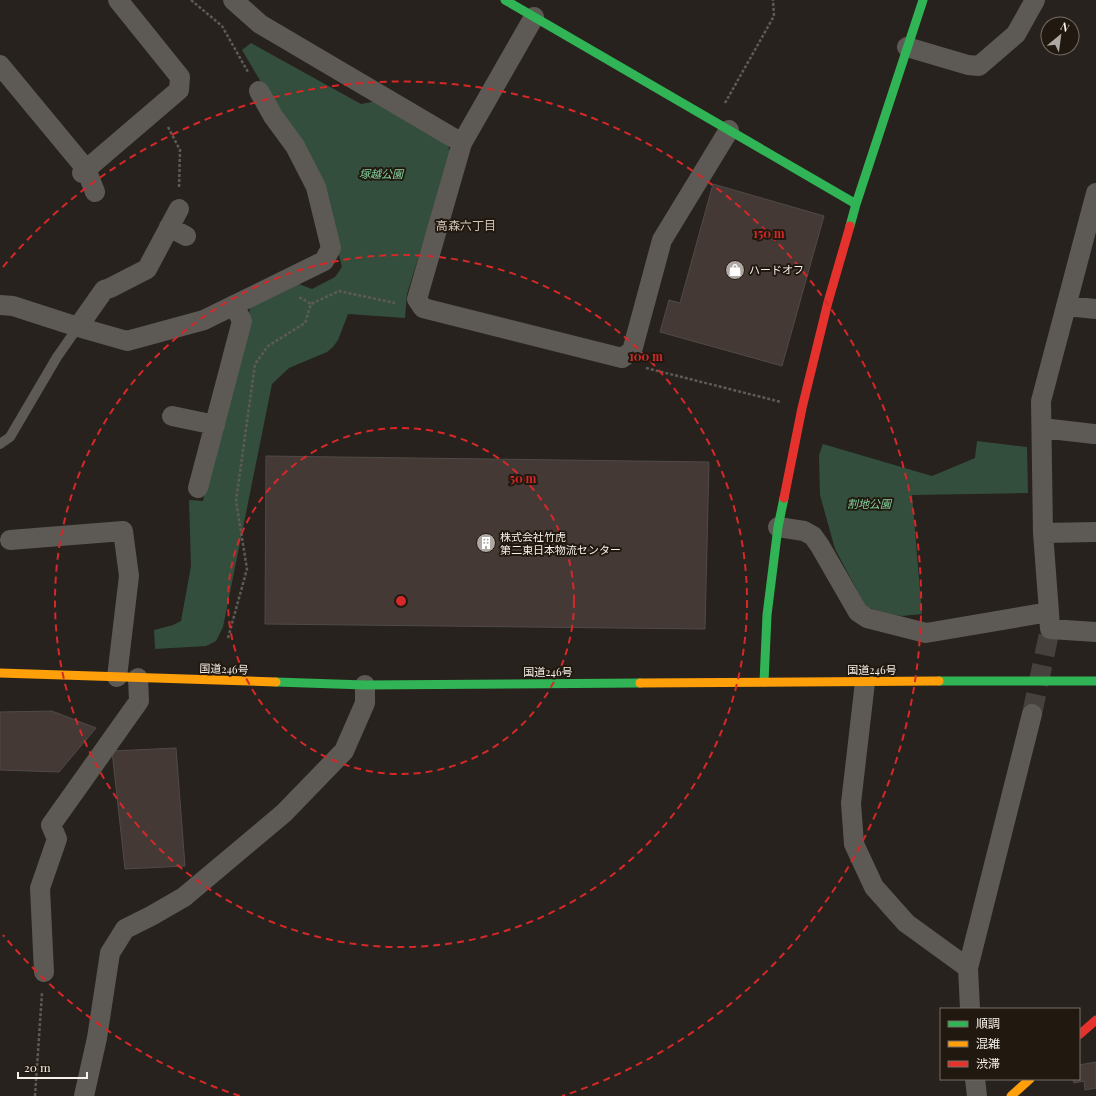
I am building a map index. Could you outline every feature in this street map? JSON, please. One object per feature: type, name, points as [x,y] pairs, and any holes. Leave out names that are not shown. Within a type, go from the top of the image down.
[{"type":"main road","points":[[505,0],[856,204]]},
{"type":"main road","points":[[764,682],[767,615],[778,527],[802,408],[828,302],[856,204],[923,0]]},
{"type":"main road","name":"国道246号","points":[[0,673],[365,685],[1096,681]]},
{"type":"main road","points":[[1080,1034],[1096,1020]]},
{"type":"main road","points":[[1011,1096],[1029,1080]]},
{"type":"street","points":[[84,171],[179,90],[180,77],[118,0]]},
{"type":"street","points":[[233,0],[260,24],[462,143]]},
{"type":"street","points":[[908,47],[968,65],[979,66],[1016,34],[1035,0]]},
{"type":"street","points":[[534,17],[462,143],[417,299],[423,308],[622,358],[632,351],[662,240],[722,125]]},
{"type":"street","points":[[0,65],[84,171],[95,192]]},
{"type":"street","points":[[0,305],[13,306],[127,341],[204,320],[324,261],[331,248],[316,187],[295,146],[273,116],[260,92]]},
{"type":"street","points":[[1096,193],[1041,401],[1043,533],[1050,629],[1096,632]]},
{"type":"street","points":[[78,327],[104,290],[148,269],[178,232],[179,209]]},
{"type":"street","points":[[198,488],[242,321],[234,305]]},
{"type":"street","points":[[1066,306],[1096,309]]},
{"type":"street","points":[[172,416],[215,425]]},
{"type":"street","points":[[1042,428],[1094,434]]},
{"type":"street","points":[[19,534],[124,524],[129,576],[117,677]]},
{"type":"street","points":[[778,527],[804,531],[813,536],[858,612],[866,618],[926,633],[1049,612]]},
{"type":"street","points":[[1043,533],[1096,532]]},
{"type":"street","points":[[44,972],[40,888],[57,839],[51,825],[140,701],[138,678]]},
{"type":"street","points":[[865,682],[852,803],[854,844],[874,887],[906,923],[968,968]]},
{"type":"street","points":[[84,1096],[97,1038],[110,953],[125,929],[184,897],[284,814],[344,750],[365,703],[365,685]]},
{"type":"street","points":[[970,1008],[968,968],[1032,714]]},
{"type":"street","points":[[976,1080],[977,1096]]},
{"type":"lane","points":[[0,444],[10,437],[57,357],[78,327]]},
{"type":"path","points":[[191,0],[222,26],[239,56]]},
{"type":"path","points":[[722,125],[774,16],[773,0]]},
{"type":"path","points":[[159,108],[180,150],[179,167]]},
{"type":"path","points":[[228,638],[247,569],[236,501],[255,364],[268,346],[305,323],[311,304],[339,291],[415,308],[417,299]]},
{"type":"path","points":[[632,351],[639,366],[802,408]]},
{"type":"path","points":[[35,1096],[44,972]]},
{"type":"green space","name":"塚越公園","points":[[251,43],[361,104],[377,101],[446,142],[451,153],[407,294],[405,318],[348,314],[338,340],[333,347],[327,352],[289,368],[272,384],[223,627],[216,641],[206,646],[155,649],[154,630],[173,625],[181,621],[191,566],[189,500],[203,501],[251,305],[299,284],[312,289],[335,277],[342,267],[331,223],[265,89],[242,50]]},
{"type":"green space","name":"割地公園","points":[[977,441],[1027,447],[1028,493],[912,495],[922,614],[902,616],[866,607],[835,549],[820,495],[819,455],[823,444],[932,476],[975,458]]},
{"type":"building","points":[[713,184],[824,216],[782,366],[660,332],[669,300],[680,303]]},
{"type":"building","name":"株式会社竹虎 第二東日本物流センター","points":[[266,456],[709,462],[705,629],[265,624]]},
{"type":"building","points":[[52,711],[96,728],[59,772],[0,770],[0,712]]},
{"type":"building","points":[[176,748],[185,866],[125,869],[112,751]]},
{"type":"building","points":[[1096,1062],[1096,1088],[1085,1090],[1084,1081],[1074,1083],[1073,1080],[1080,1080],[1080,1065]]},
{"type":"tunnel","points":[[1032,714],[1050,629]]},
{"type":"traffic: fast","points":[[505,0],[856,204]]},
{"type":"traffic: fast","points":[[850,226],[923,0]]},
{"type":"traffic: fast","points":[[764,682],[767,615],[778,527],[784,498]]},
{"type":"traffic: fast","points":[[939,681],[1096,681]]},
{"type":"traffic: fast","points":[[276,682],[365,685],[640,683]]},
{"type":"traffic: slow","points":[[0,673],[276,682]]},
{"type":"traffic: slow","points":[[640,683],[939,681]]},
{"type":"traffic: slow","points":[[1011,1096],[1029,1080]]},
{"type":"traffic: jam","points":[[784,498],[802,408],[828,302],[850,226]]},
{"type":"traffic: jam","points":[[1080,1034],[1096,1020]]},
{"type":"place","name":"ハードオフ","points":[[735,270]]},
{"type":"place","name":"株式会社竹虎 第二東日本物流センター","points":[[486,543]]},
{"type":"district","name":"高森六丁目","points":[[466,226]]}]
